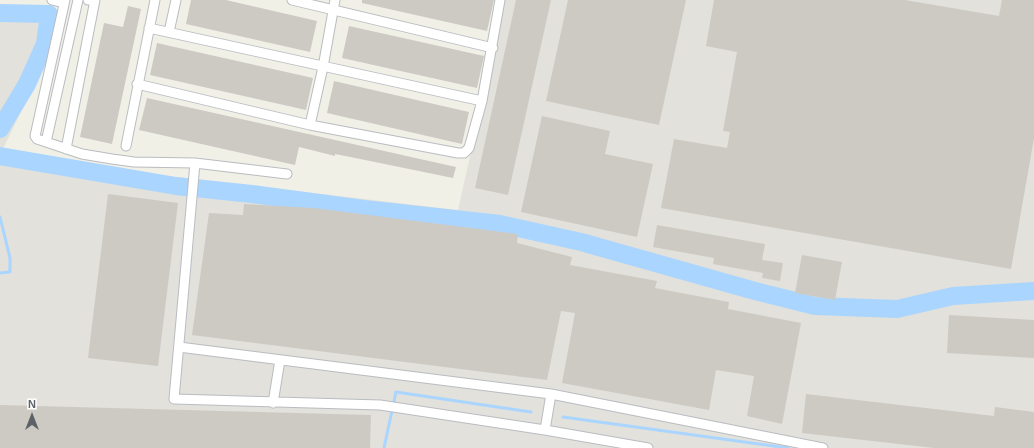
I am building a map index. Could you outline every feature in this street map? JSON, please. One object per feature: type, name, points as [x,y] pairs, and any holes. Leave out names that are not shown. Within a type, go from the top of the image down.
[{"type":"street","points":[[52,0],[65,1],[35,136],[46,142],[82,154],[127,161],[195,163],[287,174]]},
{"type":"street","points":[[46,142],[78,0]]},
{"type":"street","points":[[66,149],[95,0],[88,0]]},
{"type":"street","points":[[126,146],[137,84],[155,0]]},
{"type":"street","points":[[169,32],[176,0]]},
{"type":"street","points":[[292,0],[334,4],[493,48]]},
{"type":"street","points":[[137,84],[310,125],[464,153],[469,148],[482,101],[493,48],[500,0]]},
{"type":"street","points":[[310,125],[323,67],[334,4]]},
{"type":"street","points":[[149,28],[482,101]]},
{"type":"street","points":[[195,163],[174,399],[387,406],[545,427],[648,448]]},
{"type":"street","points":[[179,347],[551,394],[823,448]]},
{"type":"street","points":[[272,402],[280,360]]},
{"type":"street","points":[[545,427],[551,394]]},
{"type":"shaded area","points":[[505,0],[1034,0],[1034,448],[0,448],[0,8],[46,10],[57,21],[48,56],[2,151],[40,161],[458,210]]},
{"type":"building","points":[[191,0],[226,0],[317,21],[310,52],[186,24]]},
{"type":"building","points":[[362,0],[494,0],[487,31],[362,3]]},
{"type":"building","points":[[516,0],[551,0],[508,195],[475,188]]},
{"type":"building","points":[[568,0],[686,0],[659,125],[546,101]]},
{"type":"building","points":[[714,0],[905,0],[999,16],[1002,0],[1034,0],[1034,138],[1011,269],[661,208],[674,139],[727,148],[730,132],[723,131],[737,52],[706,46]]},
{"type":"building","points":[[128,6],[141,9],[112,144],[80,137],[104,23],[123,27]]},
{"type":"building","points":[[349,26],[484,56],[477,88],[342,58]]},
{"type":"building","points":[[157,43],[313,78],[306,110],[150,75]]},
{"type":"building","points":[[334,81],[469,112],[462,144],[327,113]]},
{"type":"building","points":[[147,98],[456,167],[453,178],[335,154],[335,156],[299,147],[295,165],[139,130]]},
{"type":"building","points":[[542,116],[610,131],[605,154],[653,164],[637,237],[521,212]]},
{"type":"building","points":[[108,194],[178,203],[158,366],[88,358]]},
{"type":"building","points":[[244,204],[314,208],[518,234],[517,243],[572,257],[570,265],[657,281],[655,288],[729,302],[728,309],[801,323],[782,424],[747,416],[754,376],[716,370],[709,410],[562,383],[575,313],[561,311],[547,380],[192,335],[209,213],[243,215]]},
{"type":"building","points":[[657,225],[765,244],[762,260],[783,263],[780,281],[762,278],[763,273],[713,264],[714,258],[653,247]]},
{"type":"building","points":[[802,255],[842,262],[835,300],[795,293]]},
{"type":"building","points":[[949,315],[1034,320],[1034,358],[947,353]]},
{"type":"building","points":[[806,394],[994,416],[995,407],[1034,412],[1034,448],[934,448],[802,433]]},
{"type":"building","points":[[0,405],[371,415],[370,448],[0,448]]},
{"type":"waterway","points":[[0,13],[49,14],[45,44],[27,84],[0,129]]},
{"type":"waterway","points":[[0,156],[176,186],[500,224],[581,242],[755,291],[815,306],[897,309],[953,296],[1034,291]]},
{"type":"waterway","points":[[0,217],[10,258],[10,272],[0,273]]},
{"type":"waterway","points":[[384,448],[396,392],[531,412]]},
{"type":"waterway","points":[[563,417],[788,448]]}]
